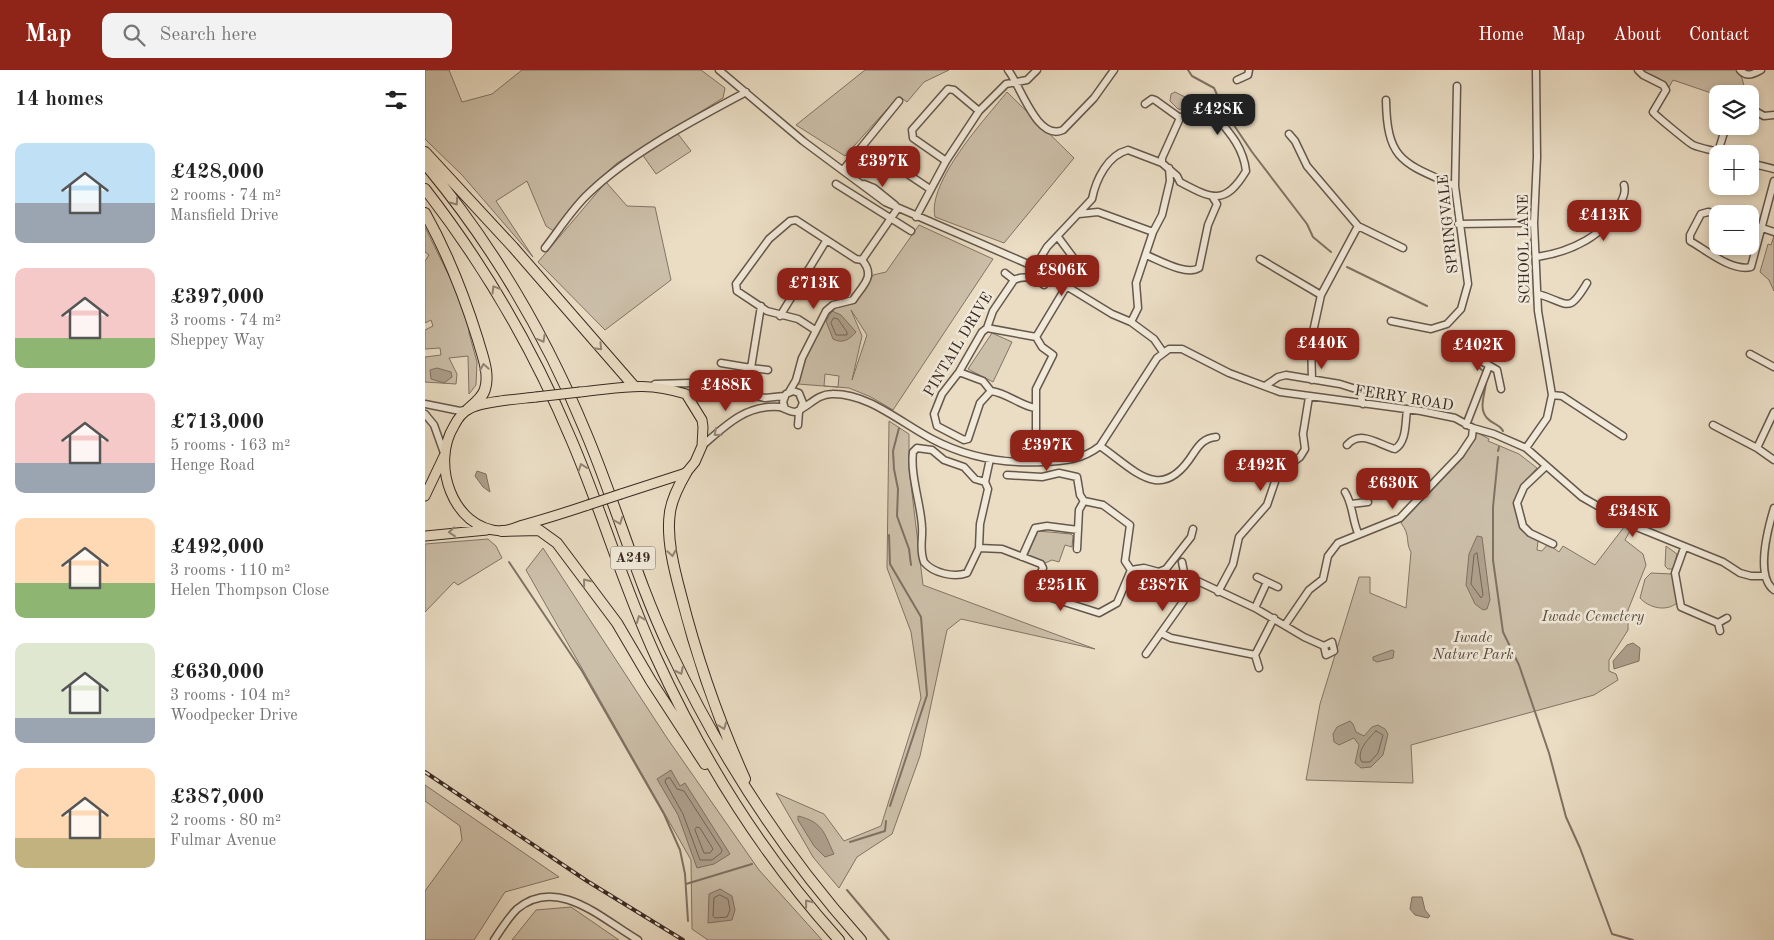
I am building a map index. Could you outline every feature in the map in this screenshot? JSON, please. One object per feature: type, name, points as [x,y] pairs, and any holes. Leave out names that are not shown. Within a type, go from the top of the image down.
[{"type":"highway","points":[[425,152],[513,246],[633,385]]},
{"type":"highway","name":"A249","points":[[425,164],[499,264],[548,350],[587,435],[668,646],[727,758],[763,815],[808,877],[861,940]]},
{"type":"highway","name":"A249","points":[[425,189],[487,276],[526,342],[572,441],[625,584],[656,658],[697,738],[754,830],[839,940]]},
{"type":"highway","points":[[425,213],[455,273],[486,368],[485,389],[481,398],[468,409]]},
{"type":"highway","name":"A249","points":[[686,473],[673,500],[669,515],[670,543],[676,576],[696,652],[710,692],[736,758],[763,815]]},
{"type":"highway","name":"A249","points":[[502,531],[539,530],[557,543],[617,623],[651,681],[738,815],[754,830]]},
{"type":"main road","points":[[425,536],[461,532],[502,531],[686,473],[695,462],[702,446],[702,420],[686,394],[657,387],[633,385],[503,401],[468,409],[457,420],[447,436],[444,455],[445,479],[454,502],[481,526],[502,531]]},
{"type":"main road","points":[[425,496],[444,455]]},
{"type":"street","points":[[702,446],[742,413],[765,407],[795,412],[817,398],[831,394],[866,402],[951,448],[990,459],[1036,462],[1075,460],[1090,454],[1099,446],[1163,352],[1154,339],[1131,322],[1112,314],[1035,267],[898,208],[889,198],[874,188],[859,182],[803,142],[719,70]]},
{"type":"street","points":[[1008,70],[1017,82],[1027,107],[1050,130],[1057,133],[1063,130],[1094,98],[1114,70]]},
{"type":"street","points":[[916,217],[946,161],[979,112],[1006,84],[1027,80],[1037,70]]},
{"type":"street","points":[[1237,80],[1248,75],[1249,70]]},
{"type":"street","name":"SCHOOL LANE","points":[[1526,448],[1547,418],[1552,395],[1538,294],[1534,223],[1537,157],[1536,70]]},
{"type":"street","points":[[1637,70],[1663,85],[1666,90],[1653,112],[1656,117],[1671,125],[1692,144],[1709,149]]},
{"type":"street","points":[[1740,70],[1746,75],[1752,75],[1761,70]]},
{"type":"street","name":"SPRINGVALE","points":[[1391,321],[1431,329],[1447,324],[1461,309],[1468,284],[1458,224],[1455,186],[1457,86]]},
{"type":"street","points":[[946,161],[913,138],[911,130],[948,88],[954,90],[979,112]]},
{"type":"street","points":[[545,248],[587,195],[610,174],[693,121],[746,92]]},
{"type":"street","points":[[1145,104],[1152,99],[1180,118]]},
{"type":"street","points":[[1386,100],[1387,128],[1392,146],[1401,158],[1422,171],[1455,186]]},
{"type":"street","points":[[843,170],[865,136],[899,101]]},
{"type":"street","points":[[1035,267],[1047,247],[1091,199],[1094,188],[1115,154],[1128,150],[1162,163],[1169,168],[1179,182],[1212,196],[1223,196],[1233,192],[1246,171],[1241,148],[1209,108],[1191,112],[1180,118],[1162,158],[1162,163]]},
{"type":"street","points":[[1759,114],[1774,115]]},
{"type":"street","points":[[1289,134],[1295,141],[1307,166],[1359,226],[1403,248]]},
{"type":"street","points":[[1759,165],[1774,169]]},
{"type":"street","points":[[1131,322],[1138,308],[1136,284],[1153,232],[1162,215],[1170,181],[1169,168]]},
{"type":"street","points":[[909,175],[930,189]]},
{"type":"street","points":[[1759,238],[1774,181]]},
{"type":"street","points":[[836,184],[911,231]]},
{"type":"street","points":[[1537,257],[1559,252],[1592,237],[1605,228],[1615,214],[1626,190],[1624,185]]},
{"type":"street","points":[[1146,255],[1184,269],[1194,271],[1199,268],[1208,225],[1217,204],[1212,196]]},
{"type":"street","points":[[1091,199],[1098,212]]},
{"type":"street","points":[[863,260],[898,208]]},
{"type":"street","points":[[1079,214],[1098,212],[1153,232]]},
{"type":"street","points":[[1709,212],[1701,214],[1690,235],[1690,241],[1709,252]]},
{"type":"street","points":[[797,376],[803,403],[798,426],[783,402],[797,376],[802,358],[826,311],[833,305],[853,300],[869,275],[869,268],[863,260],[856,259],[796,220],[790,221],[769,239],[736,284],[737,291],[781,316],[788,314],[815,330]]},
{"type":"street","points":[[1458,224],[1534,223]]},
{"type":"street","points":[[1312,380],[1311,341],[1321,295],[1359,226]]},
{"type":"street","points":[[1759,227],[1774,232]]},
{"type":"street","points":[[1058,237],[1078,264],[1085,267]]},
{"type":"street","points":[[781,316],[826,241]]},
{"type":"street","points":[[1715,255],[1733,265],[1745,268],[1751,266],[1754,255]]},
{"type":"street","points":[[1260,259],[1321,295]]},
{"type":"street","points":[[1005,273],[1014,280],[1023,277],[1030,278],[1044,285]]},
{"type":"street","name":"PINTAIL DRIVE","points":[[991,391],[980,403],[969,439],[964,440],[937,426],[933,418],[942,394],[959,372],[971,350],[987,328],[993,310],[1014,280]]},
{"type":"street","points":[[1538,294],[1570,304],[1576,302],[1587,283]]},
{"type":"street","points":[[1036,337],[1066,287]]},
{"type":"street","points":[[751,368],[761,306]]},
{"type":"street","points":[[987,328],[1036,337],[1042,347],[1053,355],[1036,389],[1036,462]]},
{"type":"street","name":"FERRY ROAD","points":[[1163,352],[1173,348],[1188,351],[1229,373],[1280,392],[1448,416],[1473,428],[1494,434],[1526,448]]},
{"type":"street","points":[[1476,349],[1478,359],[1487,371]]},
{"type":"street","points":[[1750,354],[1774,367]]},
{"type":"street","points":[[721,363],[768,370]]},
{"type":"street","points":[[1487,371],[1497,370],[1501,389]]},
{"type":"street","points":[[1466,425],[1487,371]]},
{"type":"street","points":[[959,372],[983,381],[991,391],[1001,392],[1013,401],[1035,408]]},
{"type":"street","points":[[1265,386],[1278,377],[1286,376],[1352,386],[1359,390],[1363,404]]},
{"type":"street","points":[[633,385],[689,383],[765,398],[787,394],[817,398]]},
{"type":"street","points":[[1552,395],[1562,396],[1623,436]]},
{"type":"street","points":[[1218,592],[1233,564],[1239,537],[1267,505],[1278,473],[1300,457],[1305,449],[1303,434],[1309,397]]},
{"type":"street","points":[[425,404],[460,411],[468,409]]},
{"type":"street","points":[[1347,446],[1353,439],[1362,437],[1395,449],[1401,445],[1403,439],[1407,410]]},
{"type":"street","points":[[1757,448],[1774,412]]},
{"type":"street","points":[[425,414],[434,425],[444,455]]},
{"type":"street","points":[[1713,425],[1757,448],[1774,460]]},
{"type":"street","points":[[1285,625],[1309,590],[1325,576],[1328,556],[1334,547],[1338,543],[1358,534],[1400,518],[1460,455],[1472,437],[1473,428]]},
{"type":"street","points":[[1099,446],[1138,473],[1162,482],[1175,477],[1202,441],[1211,435]]},
{"type":"street","points":[[985,482],[975,479],[964,467],[944,460],[932,450],[917,448],[913,452],[917,503],[923,527],[920,544],[924,562],[934,569],[959,576],[967,573],[979,548],[980,524],[988,489],[985,482],[990,459]]},
{"type":"street","points":[[1526,448],[1545,467],[1582,497],[1611,515],[1684,548],[1723,562],[1740,572],[1751,576],[1763,576]]},
{"type":"street","points":[[1545,467],[1524,487],[1517,503],[1523,526],[1530,533],[1553,544]]},
{"type":"street","points":[[1007,475],[1042,477],[1059,473],[1077,477],[1080,495],[1085,502],[1103,505],[1130,525],[1125,561],[1131,570]]},
{"type":"street","points":[[1345,492],[1351,504],[1353,520],[1358,534]]},
{"type":"street","points":[[1077,549],[1079,510],[1085,502]]},
{"type":"street","points":[[1351,504],[1368,502]]},
{"type":"street","points":[[1774,508],[1768,532],[1763,576],[1774,590]]},
{"type":"street","points":[[1250,510],[1257,516]]},
{"type":"street","points":[[1022,557],[1035,528],[1047,526],[1078,530]]},
{"type":"street","points":[[1131,570],[1144,568],[1159,572],[1166,569],[1191,537],[1193,529]]},
{"type":"street","points":[[979,548],[1002,550],[1041,564],[1043,568],[1035,585],[1039,594],[1099,613],[1117,603],[1131,570]]},
{"type":"street","points":[[1684,548],[1675,573],[1681,607],[1718,623]]},
{"type":"street","points":[[1182,562],[1184,572],[1197,582],[1218,592],[1228,594],[1324,646]]},
{"type":"street","points":[[1257,577],[1278,587]]},
{"type":"street","points":[[1146,654],[1197,582]]},
{"type":"street","points":[[1255,608],[1267,582]]},
{"type":"street","points":[[1259,668],[1255,655],[1274,618]]},
{"type":"street","points":[[1718,623],[1727,618]]},
{"type":"street","points":[[1718,623],[1720,631]]},
{"type":"street","points":[[1161,633],[1171,638],[1255,655]]},
{"type":"street","points":[[494,940],[517,910],[527,902],[551,896],[572,899],[638,940]]},
{"type":"green space","points":[[425,70],[449,70],[462,102],[492,94],[522,70],[701,70],[725,88],[723,98],[617,163],[585,192],[555,232],[546,226],[527,181],[496,201],[533,257],[462,175],[425,139]]},
{"type":"green space","points":[[865,70],[949,70],[924,82],[907,102],[899,96],[845,156],[796,125]]},
{"type":"green space","points":[[1641,70],[1737,70],[1744,85],[1709,85],[1709,92],[1673,80],[1668,89],[1660,79]]},
{"type":"green space","points":[[1007,92],[1074,158],[1004,243],[935,217],[935,203],[948,169],[972,134]]},
{"type":"green space","points":[[1175,92],[1185,97],[1187,105],[1184,110],[1178,109],[1170,101],[1171,94]]},
{"type":"green space","points":[[678,134],[691,151],[656,174],[642,154]]},
{"type":"green space","points":[[606,182],[627,206],[655,207],[671,280],[605,330],[538,262]]},
{"type":"green space","points":[[919,225],[993,259],[893,410],[871,397],[849,388],[798,384],[813,341],[824,319],[838,306],[856,303],[873,275],[886,272]],"holes":[[[851,310],[867,335],[852,380],[862,336]],[[825,374],[839,376],[838,387],[824,386]]]},
{"type":"green space","points":[[425,227],[456,290],[469,323],[469,333],[477,362],[476,385],[469,394],[468,356],[449,358],[457,374],[456,384],[425,382],[425,357],[441,355],[440,348],[425,349],[425,330],[433,326],[431,320],[425,323],[425,261],[429,255],[425,252]]},
{"type":"green space","points":[[1774,236],[1774,291],[1769,280],[1760,272],[1768,244],[1771,245]]},
{"type":"green space","points":[[992,333],[1012,342],[993,382],[968,369]]},
{"type":"green space","points":[[889,421],[909,434],[909,468],[923,585],[1095,649],[961,619],[947,630],[920,756],[892,834],[857,857],[839,888],[813,857],[776,793],[824,814],[844,841],[881,826],[921,698],[911,632],[887,568]]},
{"type":"green space","name":"Iwade Nature Park","points":[[1478,433],[1489,439],[1488,441],[1519,454],[1537,468],[1520,487],[1515,504],[1519,526],[1529,536],[1538,541],[1537,550],[1542,551],[1548,544],[1559,552],[1563,546],[1595,565],[1624,527],[1630,531],[1625,540],[1643,554],[1646,565],[1628,610],[1628,630],[1609,660],[1609,671],[1616,674],[1618,680],[1594,695],[1411,745],[1413,783],[1306,780],[1320,704],[1359,577],[1370,577],[1370,593],[1406,608],[1411,552],[1406,532],[1401,523],[1463,458],[1475,434]]},
{"type":"green space","points":[[1038,531],[1071,534],[1073,536],[1072,547],[1065,545],[1059,562],[1052,560],[1043,564],[1029,557],[1028,554]]},
{"type":"green space","points":[[488,539],[496,546],[502,558],[458,585],[454,582],[425,612],[425,544]]},
{"type":"green space","points":[[1666,546],[1677,554],[1673,569],[1668,569],[1665,566]]},
{"type":"green space","points":[[543,548],[667,738],[759,870],[822,940],[708,940],[692,929],[691,860],[526,570]]},
{"type":"green space","points":[[1651,573],[1672,574],[1677,603],[1673,606],[1658,608],[1640,598],[1645,579]]},
{"type":"green space","points":[[425,785],[559,877],[505,892],[474,940],[425,940],[425,891],[462,840],[460,826],[425,801]]},
{"type":"green space","points":[[571,907],[619,940],[512,940],[536,910]]},
{"type":"water","points":[[832,311],[841,315],[856,332],[848,339],[839,341],[833,339],[826,321]]},
{"type":"water","points":[[437,368],[451,372],[452,377],[444,383],[431,379],[430,370]]},
{"type":"water","points":[[477,471],[486,474],[490,492],[483,487],[475,476]]},
{"type":"water","points":[[1477,536],[1482,537],[1490,600],[1487,609],[1483,610],[1475,604],[1466,585],[1469,554]]},
{"type":"water","points":[[1633,643],[1640,648],[1639,661],[1614,669],[1613,661],[1627,645]]},
{"type":"water","points":[[1392,650],[1394,651],[1393,658],[1377,662],[1373,660],[1373,657]]},
{"type":"water","points":[[1350,721],[1356,732],[1364,736],[1372,727],[1378,725],[1385,729],[1388,734],[1383,755],[1371,767],[1361,768],[1355,763],[1359,745],[1354,738],[1339,745],[1334,742],[1333,734],[1337,727]]},
{"type":"water","points":[[671,770],[680,786],[685,783],[730,854],[714,864],[697,868],[678,815],[657,779]]},
{"type":"water","points":[[798,816],[806,818],[822,829],[834,854],[825,857],[814,846],[798,820]]},
{"type":"water","points":[[720,889],[732,896],[735,910],[732,920],[708,923],[709,894]]},
{"type":"water","points":[[1412,897],[1422,897],[1425,910],[1430,916],[1428,918],[1415,915],[1410,909]]},
{"type":"waterway","points":[[1188,70],[1192,76],[1214,88],[1225,112],[1252,152],[1307,224],[1313,237],[1331,252]]},
{"type":"waterway","points":[[1347,267],[1427,306]]},
{"type":"waterway","points":[[1472,351],[1474,363],[1484,372]]},
{"type":"waterway","points":[[1486,378],[1483,404],[1484,414],[1503,431]]},
{"type":"waterway","points":[[899,428],[893,451],[898,489],[897,516],[909,549],[911,565]]},
{"type":"waterway","points":[[1498,451],[1499,447]]},
{"type":"waterway","points":[[1498,457],[1493,507],[1493,560],[1503,632],[1519,665],[1549,753],[1566,817],[1580,848],[1612,934],[1633,940]]},
{"type":"waterway","points":[[889,535],[890,564],[921,617],[927,695],[890,806]]},
{"type":"waterway","points":[[509,562],[582,671],[664,814],[680,850],[685,874],[688,921]]},
{"type":"waterway","points":[[850,842],[885,831],[886,821]]},
{"type":"waterway","points":[[686,884],[752,864]]},
{"type":"waterway","points":[[847,890],[889,940]]},
{"type":"railway","points":[[425,772],[587,881],[683,940]]},
{"type":"park label","name":"Iwade Cemetery","points":[[1593,617]]}]
